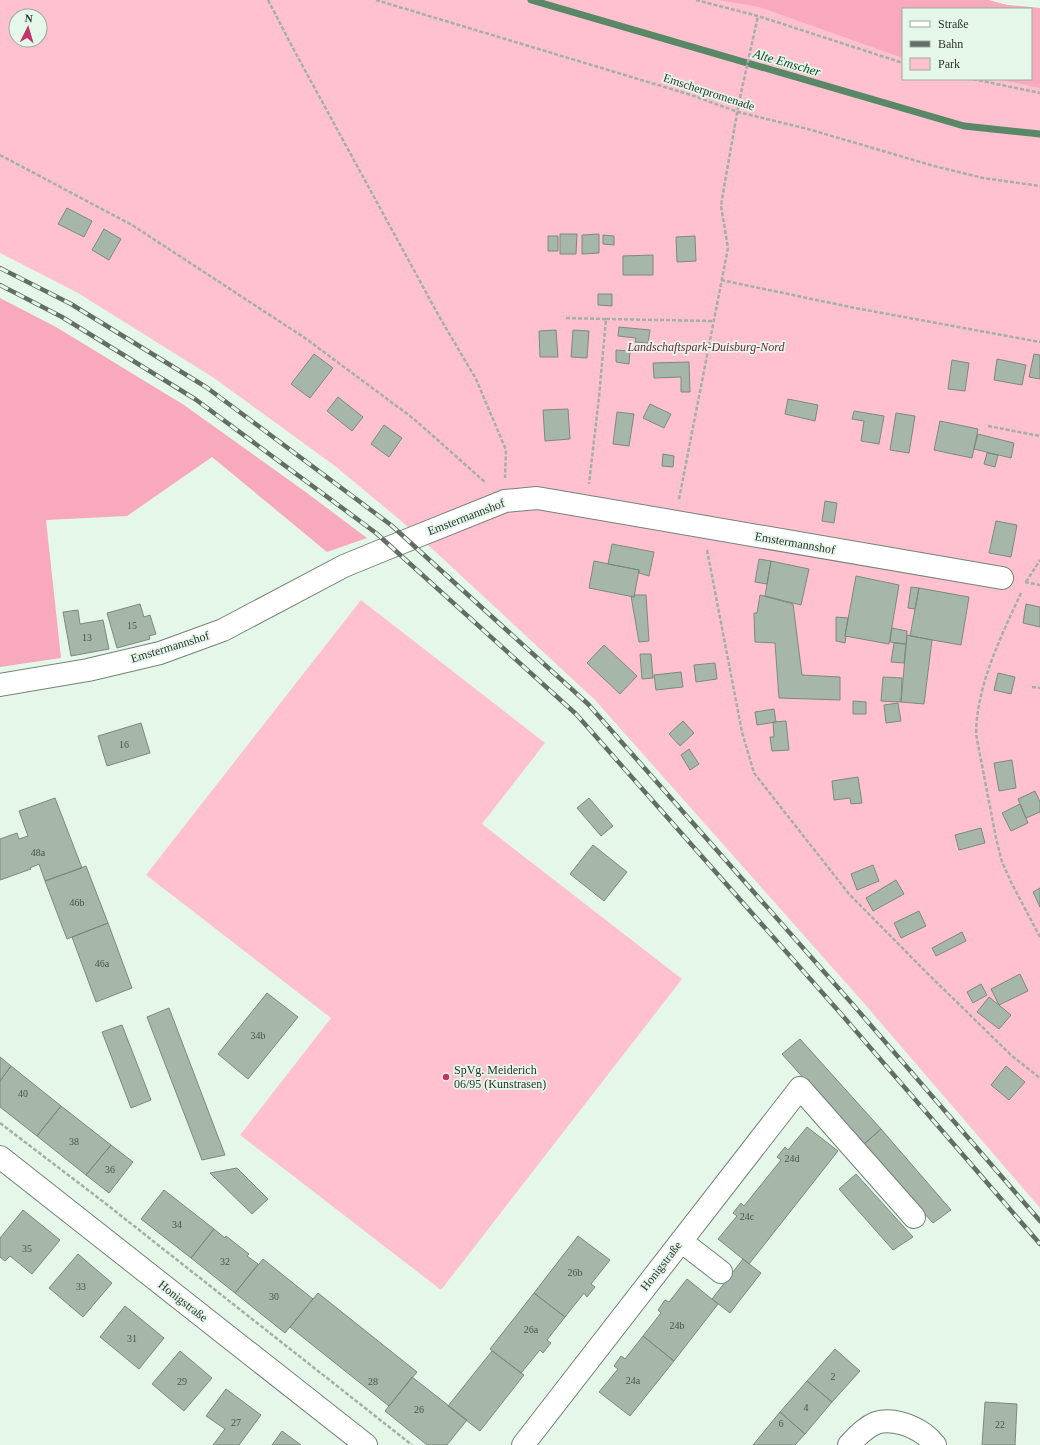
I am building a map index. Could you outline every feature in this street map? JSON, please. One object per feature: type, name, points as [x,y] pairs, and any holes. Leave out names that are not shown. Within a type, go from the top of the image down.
[{"type":"street","name":"Emstermannshof","points":[[0,685],[88,670],[160,653],[223,630],[344,566],[505,501],[537,498],[1002,578]]},
{"type":"street","name":"Honigstraße","points":[[523,1445],[800,1088],[914,1217]]},
{"type":"street","name":"Honigstraße","points":[[0,1157],[366,1445]]},
{"type":"street","points":[[681,1241],[720,1272]]},
{"type":"street","points":[[849,1445],[857,1436],[875,1424],[890,1421],[905,1425],[924,1434],[935,1445]]},
{"type":"path","points":[[268,0],[440,318],[476,379],[506,450],[505,501]]},
{"type":"path","name":"Emscherpromenade","points":[[376,0],[691,95],[738,112],[808,129],[934,166],[984,178],[1040,186]]},
{"type":"path","points":[[696,0],[758,16],[902,63]]},
{"type":"path","points":[[678,502],[728,248],[721,206],[738,112],[758,16]]},
{"type":"path","points":[[978,80],[1040,93]]},
{"type":"path","points":[[0,155],[132,225],[305,338],[414,419],[505,501]]},
{"type":"path","points":[[721,280],[856,308],[1040,342]]},
{"type":"path","points":[[566,318],[714,321]]},
{"type":"path","points":[[588,506],[588,489],[599,397],[606,319]]},
{"type":"path","points":[[988,426],[1040,436]]},
{"type":"path","points":[[705,528],[709,565],[736,702],[742,732],[754,773],[849,894],[1012,1056],[1040,1078]]},
{"type":"path","points":[[1026,583],[1040,560]]},
{"type":"path","points":[[1022,590],[997,645],[986,675],[978,705],[976,734],[1002,862],[1040,937]]},
{"type":"path","points":[[1032,687],[1040,688]]},
{"type":"path","points":[[0,1123],[101,1200],[412,1445]]},
{"type":"green space","name":"Landschaftspark-Duisburg-Nord","points":[[0,0],[988,0],[1007,5],[1040,8],[1040,1208],[862,1001],[595,700],[400,520],[335,466],[214,378],[78,293],[0,253]]},
{"type":"green space","points":[[361,600],[545,743],[482,824],[682,979],[441,1290],[240,1135],[331,1018],[146,875]]},
{"type":"shaded area","points":[[719,0],[988,0],[1007,5],[1040,8],[1040,88],[1003,80],[1032,80],[1032,8],[902,8],[902,58],[759,7]]},
{"type":"shaded area","points":[[0,298],[56,327],[184,405],[367,538],[327,552],[212,457],[127,516],[46,520],[61,658],[0,667]]},
{"type":"building","points":[[67,208],[92,221],[84,237],[58,224]]},
{"type":"building","points":[[104,229],[121,239],[109,260],[92,250]]},
{"type":"building","points":[[560,234],[577,234],[576,254],[560,254]]},
{"type":"building","points":[[599,234],[599,253],[582,254],[582,235]]},
{"type":"building","points":[[603,235],[614,236],[614,245],[603,244]]},
{"type":"building","points":[[548,236],[558,236],[558,251],[548,251]]},
{"type":"building","points":[[695,236],[696,261],[677,262],[676,237]]},
{"type":"building","points":[[653,255],[653,275],[623,275],[623,256]]},
{"type":"building","points":[[598,294],[612,294],[612,306],[598,305]]},
{"type":"building","points":[[619,327],[650,330],[648,343],[635,342],[636,338],[618,336]]},
{"type":"building","points":[[556,330],[558,357],[540,357],[539,331]]},
{"type":"building","points":[[573,330],[589,331],[587,358],[571,357]]},
{"type":"building","points":[[616,350],[630,351],[629,364],[616,362]]},
{"type":"building","points":[[314,354],[333,368],[310,398],[291,384]]},
{"type":"building","points":[[1034,354],[1040,355],[1040,379],[1029,377]]},
{"type":"building","points":[[997,359],[1026,365],[1022,385],[994,380]]},
{"type":"building","points":[[952,360],[969,363],[965,391],[948,389]]},
{"type":"building","points":[[689,362],[690,392],[681,392],[681,377],[654,378],[653,363]]},
{"type":"building","points":[[338,397],[363,417],[352,431],[327,411]]},
{"type":"building","points":[[788,399],[818,405],[815,421],[785,414]]},
{"type":"building","points":[[650,404],[671,414],[664,428],[643,418]]},
{"type":"building","points":[[568,409],[570,439],[545,441],[543,410]]},
{"type":"building","points":[[854,411],[884,416],[879,444],[861,441],[864,421],[852,419]]},
{"type":"building","points":[[617,412],[634,414],[629,446],[613,444]]},
{"type":"building","points":[[896,413],[915,416],[909,453],[890,450]]},
{"type":"building","points":[[940,421],[978,429],[972,458],[934,450]]},
{"type":"building","points":[[384,425],[402,438],[389,457],[371,444]]},
{"type":"building","points":[[978,434],[1014,443],[1011,458],[974,449]]},
{"type":"building","points":[[987,453],[998,455],[995,467],[984,464]]},
{"type":"building","points":[[663,454],[674,456],[673,467],[662,466]]},
{"type":"building","points":[[825,501],[837,503],[834,523],[822,521]]},
{"type":"building","points":[[996,521],[1017,525],[1011,557],[989,553]]},
{"type":"building","points":[[612,544],[654,552],[649,576],[639,573],[639,570],[608,564]]},
{"type":"building","points":[[759,559],[771,561],[767,584],[755,582]]},
{"type":"building","points":[[594,561],[639,570],[634,597],[589,588]]},
{"type":"building","points":[[771,561],[809,569],[801,605],[765,596]]},
{"type":"building","points":[[856,576],[899,585],[889,644],[845,636]]},
{"type":"building","points":[[911,587],[919,588],[915,609],[908,608]]},
{"type":"building","points":[[919,588],[969,597],[961,645],[910,636]]},
{"type":"building","points":[[635,595],[646,595],[649,641],[639,642],[631,596],[634,597]]},
{"type":"building","points":[[760,595],[793,604],[802,675],[840,677],[840,700],[779,698],[775,643],[755,642],[754,613],[757,613]]},
{"type":"building","points":[[140,604],[144,617],[150,615],[156,634],[149,636],[150,639],[117,648],[107,613]]},
{"type":"building","points":[[1026,604],[1040,607],[1040,627],[1023,623]]},
{"type":"building","points":[[78,610],[80,624],[103,620],[109,649],[71,656],[63,612]]},
{"type":"building","points":[[836,617],[848,618],[845,643],[836,641]]},
{"type":"building","points":[[892,628],[907,631],[906,644],[890,642]]},
{"type":"building","points":[[907,635],[932,640],[924,704],[901,702]]},
{"type":"building","points":[[894,643],[906,644],[904,663],[891,662]]},
{"type":"building","points":[[604,645],[637,676],[620,694],[587,663]]},
{"type":"building","points":[[640,654],[651,654],[653,678],[642,679]]},
{"type":"building","points":[[715,663],[717,679],[696,682],[694,665]]},
{"type":"building","points":[[681,672],[683,687],[656,690],[654,675]]},
{"type":"building","points":[[998,673],[1015,677],[1011,694],[994,690]]},
{"type":"building","points":[[883,677],[902,678],[901,702],[881,701]]},
{"type":"building","points":[[853,701],[866,702],[866,714],[853,714]]},
{"type":"building","points":[[898,703],[901,721],[886,723],[884,705]]},
{"type":"building","points":[[774,709],[776,722],[757,725],[755,712]]},
{"type":"building","points":[[683,721],[694,733],[680,746],[669,734]]},
{"type":"building","points":[[786,721],[789,750],[772,751],[770,737],[774,737],[773,722]]},
{"type":"building","points":[[141,723],[150,753],[107,766],[98,736]]},
{"type":"building","points":[[689,749],[699,764],[690,770],[681,755]]},
{"type":"building","points":[[1012,760],[1016,788],[999,791],[994,763]]},
{"type":"building","points":[[858,777],[862,803],[851,804],[850,798],[834,800],[832,781]]},
{"type":"building","points":[[1035,791],[1040,802],[1040,812],[1026,818],[1018,799]]},
{"type":"building","points":[[55,798],[82,868],[45,881],[39,864],[30,868],[31,869],[0,880],[0,839],[17,833],[19,839],[28,836],[19,811]]},
{"type":"building","points":[[589,798],[613,826],[601,836],[577,808]]},
{"type":"building","points":[[1020,804],[1028,823],[1011,831],[1002,813]]},
{"type":"building","points":[[981,828],[985,843],[959,850],[955,835]]},
{"type":"building","points":[[593,845],[627,872],[604,901],[570,874]]},
{"type":"building","points":[[873,865],[879,881],[857,890],[851,874]]},
{"type":"building","points":[[86,866],[108,923],[67,939],[45,881]]},
{"type":"building","points":[[896,880],[904,894],[873,911],[866,898]]},
{"type":"building","points":[[1040,888],[1040,907],[1033,892]]},
{"type":"building","points":[[919,911],[926,926],[901,938],[894,923]]},
{"type":"building","points":[[108,923],[132,988],[96,1002],[72,937]]},
{"type":"building","points":[[962,932],[966,941],[936,956],[932,948]]},
{"type":"building","points":[[1020,974],[1028,991],[999,1005],[991,989]]},
{"type":"building","points":[[981,984],[987,995],[973,1003],[967,992]]},
{"type":"building","points":[[267,993],[298,1017],[248,1079],[218,1054]]},
{"type":"building","points":[[989,997],[1011,1015],[999,1029],[977,1012]]},
{"type":"building","points":[[169,1008],[225,1155],[202,1160],[147,1017]]},
{"type":"building","points":[[122,1025],[151,1100],[131,1108],[102,1032]]},
{"type":"building","points":[[800,1039],[881,1129],[863,1145],[782,1054]]},
{"type":"building","points":[[0,1057],[11,1066],[0,1081]]},
{"type":"building","points":[[11,1066],[61,1106],[37,1136],[0,1107],[0,1081]]},
{"type":"building","points":[[1006,1066],[1025,1082],[1009,1100],[991,1085]]},
{"type":"building","points":[[61,1106],[111,1145],[86,1175],[37,1136]]},
{"type":"building","points":[[807,1127],[838,1151],[749,1264],[718,1239],[737,1216],[733,1213],[741,1203],[744,1206],[781,1160],[777,1157],[785,1147],[788,1150]]},
{"type":"building","points":[[881,1129],[951,1210],[933,1223],[863,1145]]},
{"type":"building","points":[[111,1145],[133,1162],[109,1193],[86,1175]]},
{"type":"building","points":[[237,1168],[268,1199],[252,1214],[210,1173]]},
{"type":"building","points":[[856,1174],[913,1237],[893,1250],[839,1189]]},
{"type":"building","points":[[164,1190],[214,1229],[191,1258],[141,1219]]},
{"type":"building","points":[[23,1210],[60,1240],[32,1274],[10,1256],[5,1261],[0,1257],[0,1238]]},
{"type":"building","points":[[214,1229],[225,1238],[226,1236],[249,1254],[247,1256],[258,1264],[235,1293],[191,1258]]},
{"type":"building","points":[[578,1236],[610,1260],[591,1284],[595,1287],[587,1297],[584,1293],[565,1317],[534,1293]]},
{"type":"building","points":[[78,1254],[112,1283],[83,1317],[49,1288]]},
{"type":"building","points":[[263,1259],[313,1299],[285,1333],[235,1293]]},
{"type":"building","points":[[743,1259],[761,1273],[730,1313],[712,1299]]},
{"type":"building","points":[[687,1279],[718,1304],[674,1361],[643,1336],[661,1313],[658,1310],[665,1300],[669,1302]]},
{"type":"building","points":[[318,1293],[417,1372],[389,1406],[290,1327]]},
{"type":"building","points":[[534,1293],[565,1317],[547,1340],[551,1343],[543,1353],[540,1350],[521,1373],[490,1349]]},
{"type":"building","points":[[125,1306],[164,1338],[139,1369],[100,1337]]},
{"type":"building","points":[[643,1336],[674,1361],[630,1416],[599,1392],[618,1369],[614,1366],[621,1356],[625,1359]]},
{"type":"building","points":[[835,1349],[860,1371],[832,1402],[807,1381]]},
{"type":"building","points":[[180,1351],[212,1378],[184,1411],[152,1384]]},
{"type":"building","points":[[492,1351],[524,1375],[480,1431],[448,1406]]},
{"type":"building","points":[[412,1377],[467,1420],[447,1445],[427,1445],[385,1411]]},
{"type":"building","points":[[807,1381],[832,1402],[805,1434],[780,1412]]},
{"type":"building","points":[[226,1389],[261,1415],[239,1445],[213,1445],[225,1429],[206,1416]]},
{"type":"building","points":[[985,1402],[1017,1404],[1015,1445],[982,1445]]},
{"type":"building","points":[[780,1412],[805,1434],[795,1445],[753,1445]]},
{"type":"building","points":[[282,1431],[301,1445],[272,1445]]},
{"type":"waterway","name":"Alte Emscher","points":[[531,0],[964,126],[1040,134]]},
{"type":"railway","points":[[0,268],[71,304],[206,387],[391,525],[588,704],[855,1007],[1040,1221]]},
{"type":"railway","points":[[0,285],[62,317],[195,399],[376,533],[576,714],[842,1015],[1040,1244]]},
{"type":"place","name":"SpVg. Meiderich 06/95 (Kunstrasen)","points":[[446,1077]]}]
